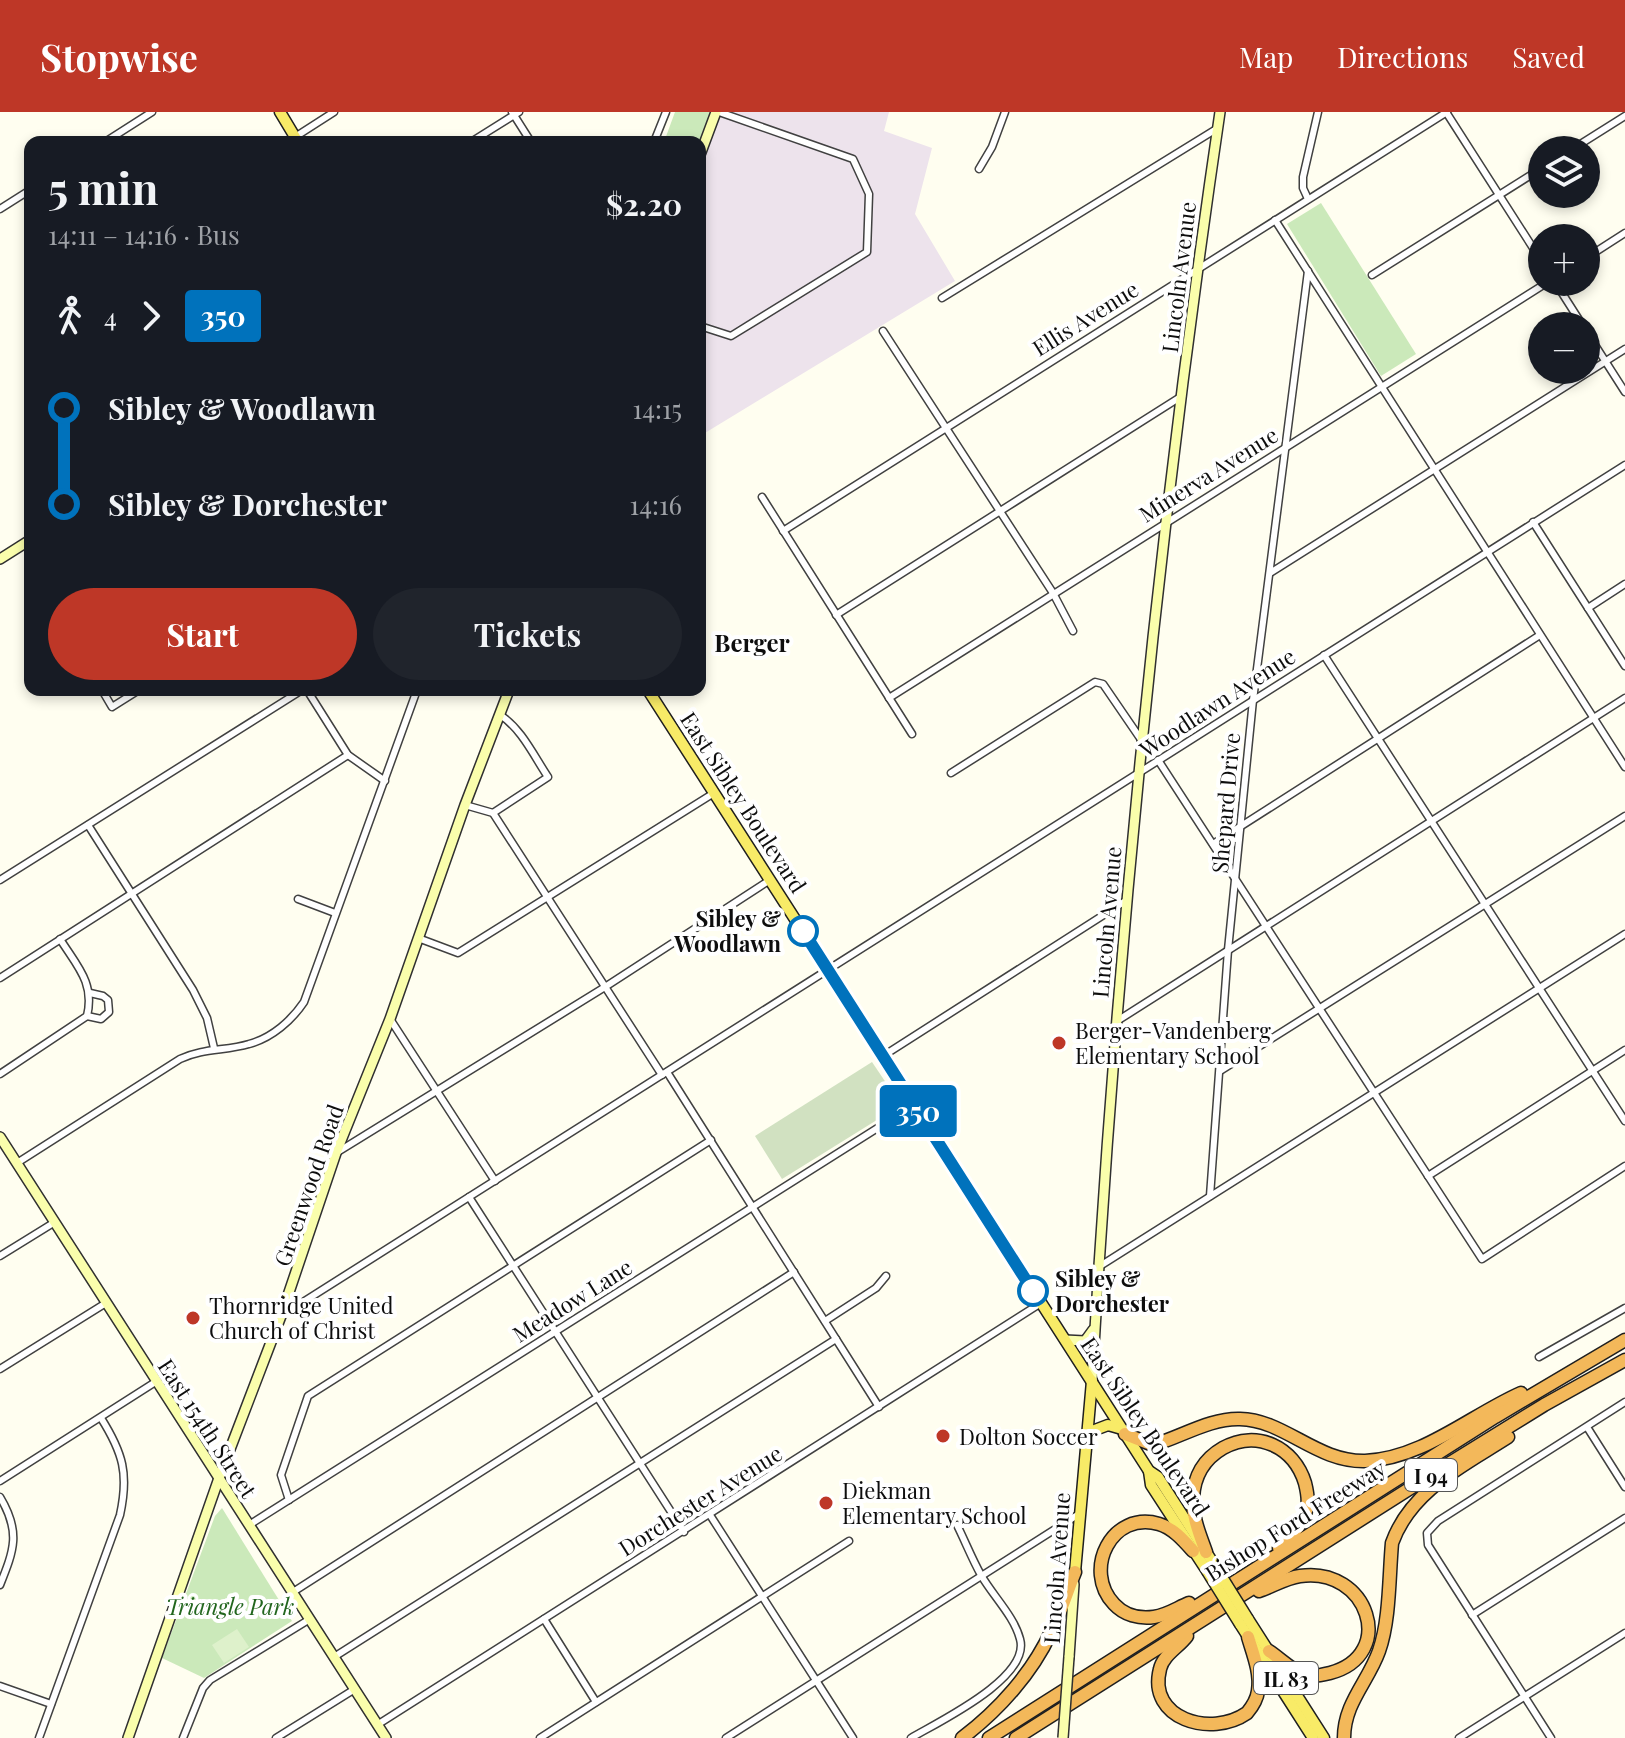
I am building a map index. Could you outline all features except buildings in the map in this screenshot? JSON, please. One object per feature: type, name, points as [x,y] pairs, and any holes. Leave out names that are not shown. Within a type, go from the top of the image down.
[{"type":"highway","name":"Bishop Ford Freeway","points":[[989,1738],[1557,1379],[1625,1340]]},
{"type":"highway","name":"Bishop Ford Freeway","points":[[1016,1738],[1544,1405],[1625,1360]]},
{"type":"highway","points":[[1123,1432],[1153,1445],[1220,1421],[1257,1421],[1331,1457],[1366,1461],[1424,1444],[1517,1395],[1557,1379]]},
{"type":"highway","points":[[1344,1738],[1353,1696],[1379,1651],[1392,1543],[1405,1515],[1428,1490],[1512,1434],[1544,1405]]},
{"type":"highway","points":[[1200,1552],[1193,1500],[1202,1465],[1229,1445],[1260,1440],[1287,1453],[1297,1464],[1307,1489],[1308,1501],[1307,1510],[1296,1531],[1262,1565]]},
{"type":"highway","points":[[1200,1552],[1160,1524],[1133,1525],[1112,1537],[1100,1561],[1099,1575],[1103,1590],[1120,1610],[1141,1618],[1166,1614],[1211,1597]]},
{"type":"highway","points":[[962,1738],[1006,1697],[1033,1665],[1052,1630],[1075,1572]]},
{"type":"highway","points":[[1240,1596],[1299,1576],[1318,1576],[1349,1587],[1366,1611],[1367,1638],[1352,1662],[1338,1671],[1321,1676],[1303,1674],[1269,1651]]},
{"type":"highway","points":[[1198,1623],[1166,1657],[1160,1669],[1161,1698],[1171,1714],[1196,1731],[1225,1731],[1252,1708],[1258,1692],[1258,1671],[1248,1637]]},
{"type":"main road","points":[[280,112],[295,136]]},
{"type":"main road","name":"East Sibley Boulevard","points":[[652,696],[1149,1471],[1151,1485],[1200,1552]]},
{"type":"main road","name":"Lincoln Avenue","points":[[1075,1572],[1092,1381]]},
{"type":"main road","points":[[1087,1433],[1108,1425],[1123,1432]]},
{"type":"main road","name":"IL 83","points":[[1200,1552],[1244,1622],[1269,1651],[1324,1738]]},
{"type":"main road","points":[[1244,1622],[1248,1637],[1313,1738]]},
{"type":"street","points":[[114,136],[152,112]]},
{"type":"street","points":[[301,136],[334,112]]},
{"type":"street","points":[[656,136],[666,112]]},
{"type":"street","points":[[706,140],[717,112],[853,159],[869,194],[867,252],[731,336],[706,328]]},
{"type":"street","points":[[979,169],[992,147],[1005,112]]},
{"type":"street","name":"Lincoln Avenue","points":[[1092,1381],[1117,1021],[1142,741],[1182,396],[1220,112]]},
{"type":"street","points":[[1308,199],[1303,188],[1303,177],[1318,112]]},
{"type":"street","points":[[1446,112],[1528,240]]},
{"type":"street","name":"Ellis Avenue","points":[[783,531],[1446,112]]},
{"type":"street","points":[[480,136],[515,113],[528,136]]},
{"type":"street","points":[[1593,136],[1625,116]]},
{"type":"street","points":[[942,298],[1218,128]]},
{"type":"street","points":[[1372,275],[1528,177]]},
{"type":"street","points":[[0,209],[24,194]]},
{"type":"street","points":[[1275,220],[1625,767]]},
{"type":"street","points":[[1600,249],[1625,233]]},
{"type":"street","name":"Shepard Drive","points":[[1210,1196],[1228,950],[1253,700],[1308,271]]},
{"type":"street","name":"Minerva Avenue","points":[[889,698],[1528,295]]},
{"type":"street","points":[[883,331],[1053,593],[1073,631]]},
{"type":"street","points":[[1270,573],[1625,349]]},
{"type":"street","points":[[1600,352],[1625,392]]},
{"type":"street","points":[[836,615],[1182,396]]},
{"type":"street","name":"Woodlawn Avenue","points":[[281,1316],[1625,465]]},
{"type":"street","points":[[762,497],[912,734]]},
{"type":"street","points":[[1533,522],[1625,666]]},
{"type":"street","points":[[0,559],[24,544]]},
{"type":"street","points":[[1588,608],[1625,584]]},
{"type":"street","points":[[1213,844],[1540,635]]},
{"type":"street","points":[[1324,655],[1625,1121]]},
{"type":"street","points":[[951,773],[1091,684],[1103,684],[1142,741]]},
{"type":"street","points":[[106,696],[112,707],[129,696]]},
{"type":"street","points":[[0,880],[294,696]]},
{"type":"street","points":[[308,696],[348,755],[385,781]]},
{"type":"street","points":[[17,1163],[170,1064],[198,1051],[250,1044],[276,1030],[297,1012],[304,1002],[415,696]]},
{"type":"street","name":"Greenwood Road","points":[[128,1738],[219,1478],[281,1316],[336,1153],[390,1019],[507,696]]},
{"type":"street","points":[[1117,1021],[1625,698]]},
{"type":"street","points":[[493,813],[548,777],[518,732],[500,715]]},
{"type":"street","points":[[0,978],[348,755]]},
{"type":"street","points":[[1158,760],[1482,1259],[1625,1166]]},
{"type":"street","points":[[418,938],[458,953],[714,793]]},
{"type":"street","points":[[465,805],[493,813],[605,987],[711,1140],[879,1407]]},
{"type":"street","points":[[1220,1071],[1625,816]]},
{"type":"street","points":[[88,825],[202,1004],[214,1048]]},
{"type":"street","points":[[336,1153],[605,987],[770,880]]},
{"type":"street","points":[[298,899],[335,913]]},
{"type":"street","points":[[883,1056],[1127,900]]},
{"type":"street","points":[[1100,1266],[1625,934]]},
{"type":"street","points":[[60,939],[85,979],[90,993],[87,1016]]},
{"type":"street","points":[[0,1074],[87,1016],[101,1019],[109,1012],[108,1000],[90,993]]},
{"type":"street","points":[[390,1019],[495,1181]]},
{"type":"street","points":[[1428,1176],[1625,1050]]},
{"type":"street","name":"Meadow Lane","points":[[249,1525],[914,1105]]},
{"type":"street","name":"East 154th Street","points":[[1,1140],[386,1738]]},
{"type":"street","points":[[289,1500],[281,1475],[308,1396],[711,1140]]},
{"type":"street","points":[[469,1197],[684,1532]]},
{"type":"street","points":[[0,1256],[55,1222]]},
{"type":"street","points":[[293,1592],[794,1272]]},
{"type":"street","points":[[825,1321],[876,1288],[886,1276]]},
{"type":"street","points":[[0,1369],[106,1303]]},
{"type":"street","name":"Dorchester Avenue","points":[[377,1725],[1041,1303]]},
{"type":"street","points":[[1539,1357],[1625,1308]]},
{"type":"street","points":[[1065,1340],[1085,1341],[1095,1327]]},
{"type":"street","points":[[334,1657],[836,1339]]},
{"type":"street","points":[[0,1481],[157,1381]]},
{"type":"street","points":[[1551,1738],[1428,1545],[1427,1533],[1438,1521],[1625,1402]]},
{"type":"street","points":[[39,1738],[120,1515],[124,1496],[123,1461],[116,1442],[101,1418]]},
{"type":"street","points":[[1587,1427],[1625,1487]]},
{"type":"street","points":[[0,1497],[12,1522],[14,1542],[0,1585]]},
{"type":"street","points":[[726,1738],[1079,1514]]},
{"type":"street","points":[[710,1515],[853,1738]]},
{"type":"street","points":[[1472,1615],[1625,1518]]},
{"type":"street","points":[[911,1738],[983,1695],[1003,1679],[1021,1650],[1020,1637],[981,1575],[957,1525]]},
{"type":"street","points":[[540,1738],[849,1541]]},
{"type":"street","name":"Lincoln Avenue","points":[[1063,1738],[1075,1572]]},
{"type":"street","points":[[183,1738],[203,1688],[210,1680],[310,1619]]},
{"type":"street","points":[[544,1619],[596,1702]]},
{"type":"street","points":[[1459,1738],[1625,1633]]},
{"type":"street","points":[[0,1686],[51,1704]]},
{"type":"street","points":[[276,1738],[355,1689]]},
{"type":"shaded area","points":[[716,112],[889,112],[884,131],[932,148],[915,214],[955,281],[706,432],[706,140]]},
{"type":"green space","points":[[675,112],[715,112],[706,138],[666,136]]},
{"type":"green space","points":[[1321,203],[1416,354],[1381,376],[1287,224]]},
{"type":"green space","points":[[872,1062],[901,1105],[782,1179],[755,1136]]},
{"type":"green space","name":"Triangle Park","points":[[222,1508],[292,1621],[204,1678],[162,1658],[215,1516]]},
{"type":"green space","points":[[237,1629],[249,1647],[224,1663],[212,1645]]},
{"type":"bus line","name":"350","points":[[803,931],[1033,1291]]},
{"type":"place","name":"Sibley & Woodlawn","points":[[803,931]]},
{"type":"place","name":"Berger-Vandenberg Elementary School","points":[[1059,1043]]},
{"type":"place","name":"Sibley & Dorchester","points":[[1033,1291]]},
{"type":"place","name":"Thornridge United Church of Christ","points":[[193,1318]]},
{"type":"place","name":"Dolton Soccer","points":[[943,1436]]},
{"type":"place","name":"Diekman Elementary School","points":[[826,1503]]},
{"type":"district","name":"Berger","points":[[752,642]]}]
